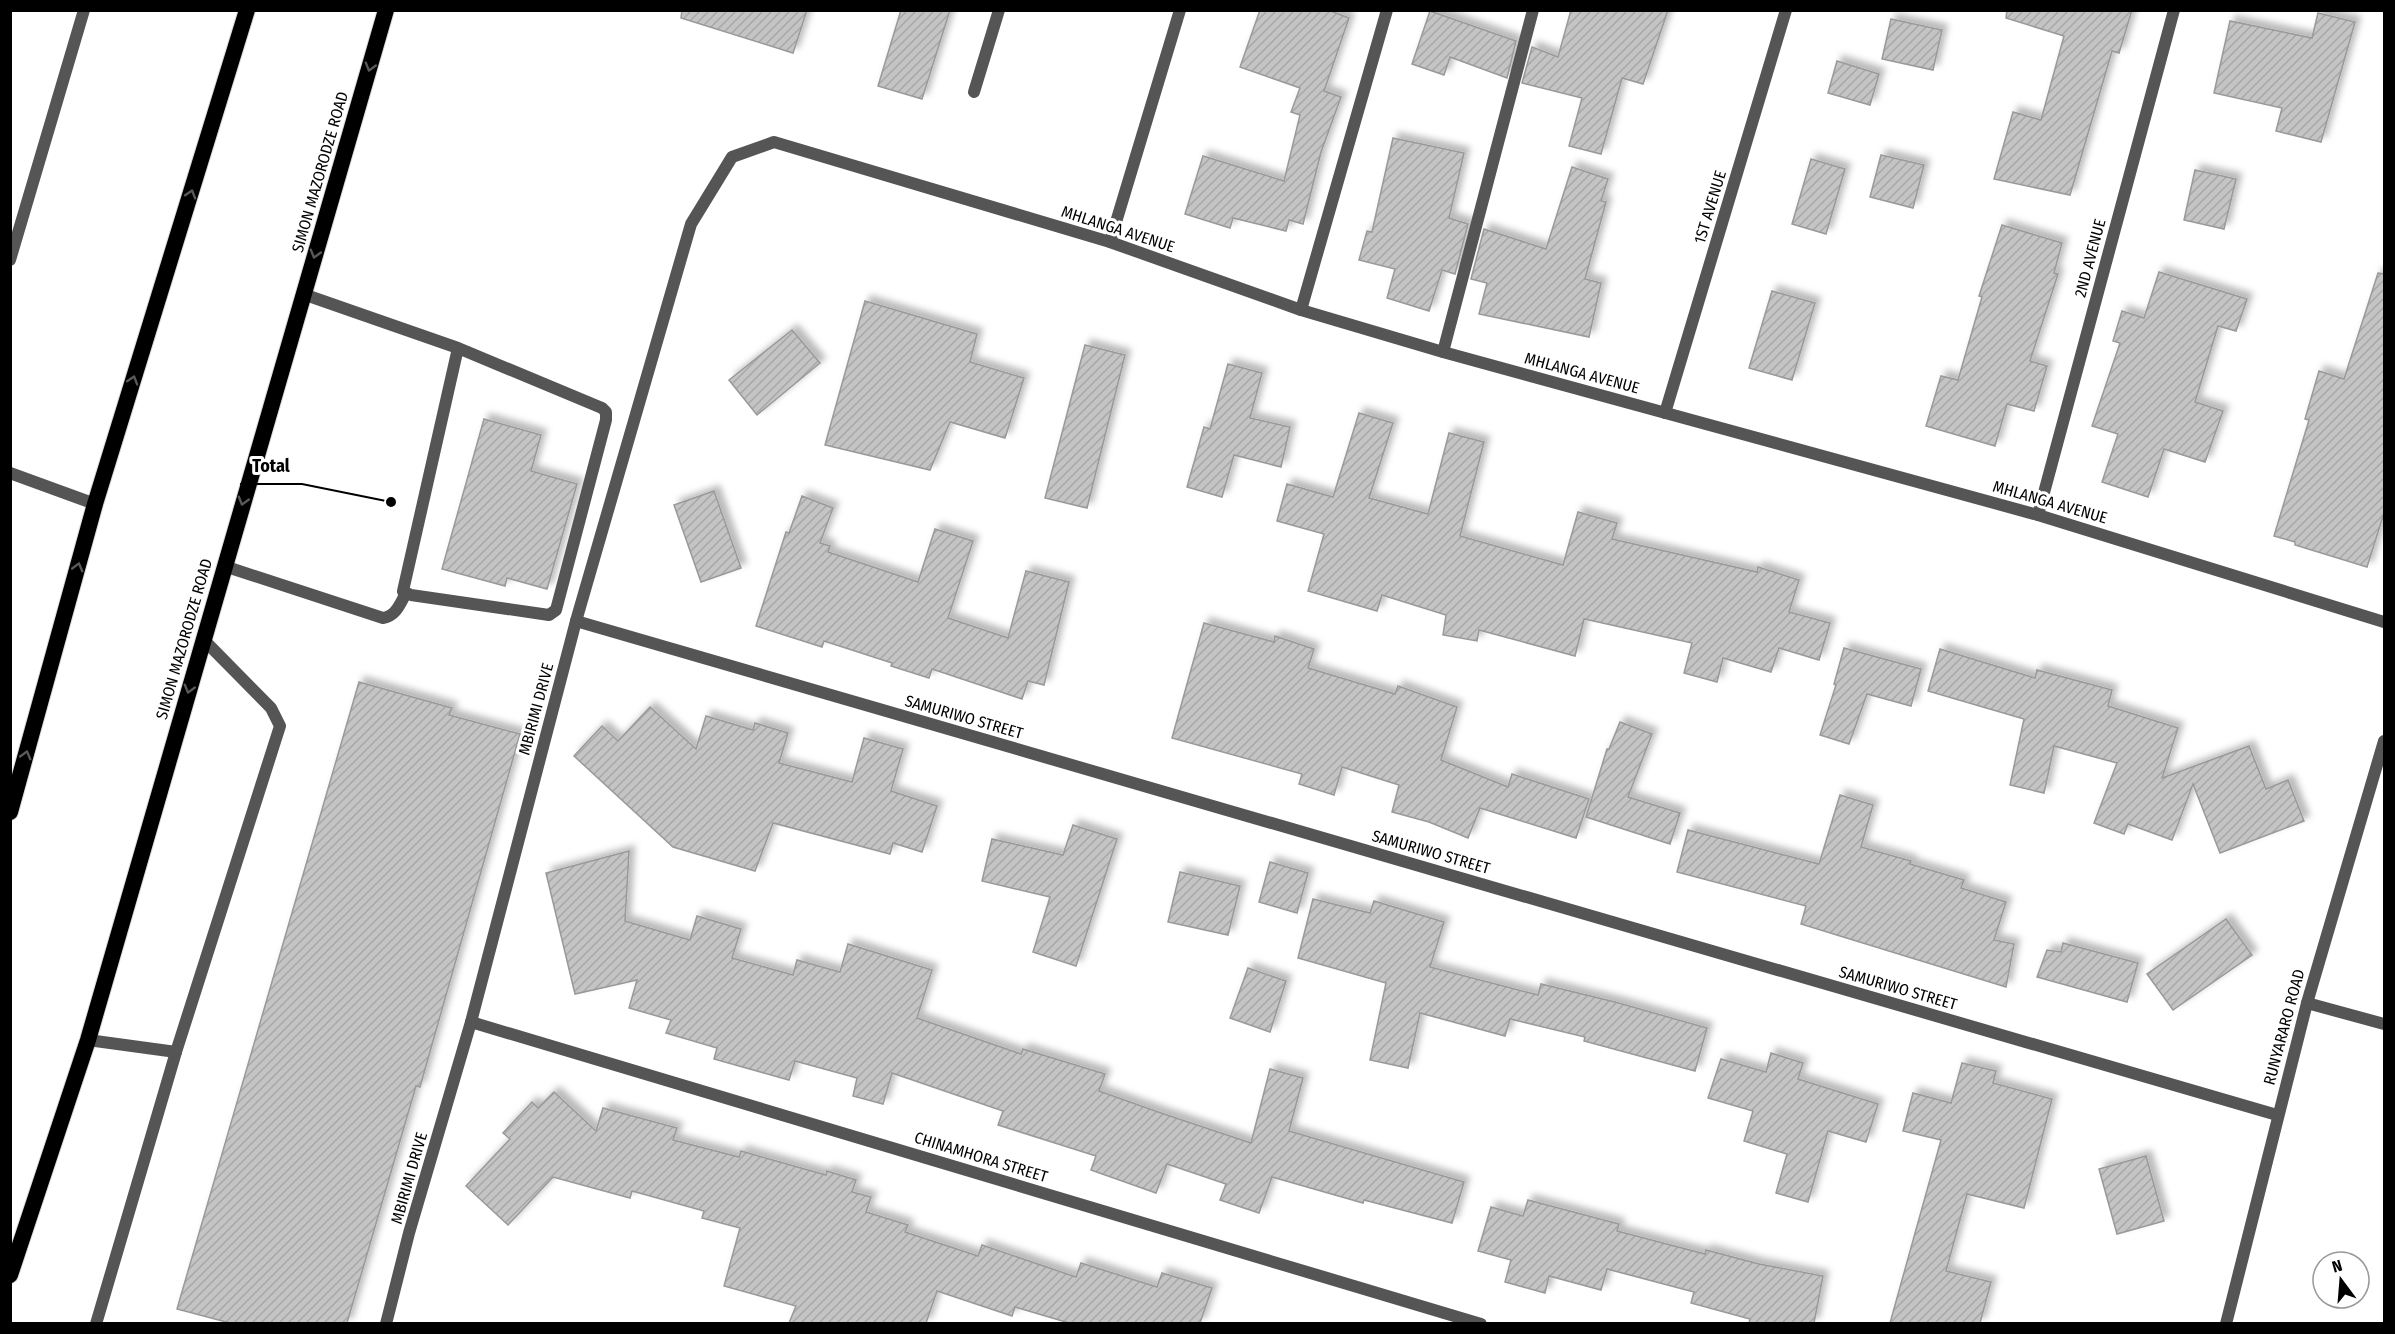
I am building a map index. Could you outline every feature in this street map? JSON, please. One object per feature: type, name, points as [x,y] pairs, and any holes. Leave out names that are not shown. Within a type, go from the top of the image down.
[{"type":"highway","points":[[10,812],[95,504],[247,10]]},
{"type":"highway","name":"SIMON MAZORODZE ROAD","points":[[10,1275],[88,1040],[386,10]]},
{"type":"street","points":[[10,260],[84,10]]},
{"type":"street","points":[[975,92],[999,10]]},
{"type":"street","points":[[1110,242],[1180,10]]},
{"type":"street","points":[[1301,310],[1387,10]]},
{"type":"street","points":[[1443,352],[1533,10]]},
{"type":"street","name":"1ST AVENUE","points":[[1665,413],[1786,10]]},
{"type":"street","name":"2ND AVENUE","points":[[2038,514],[2174,10]]},
{"type":"street","name":"MHLANGA AVENUE","points":[[774,141],[1110,242],[1301,310],[1443,352],[2038,514],[2385,622]]},
{"type":"street","name":"MBIRIMI DRIVE","points":[[386,1323],[471,1022],[576,621],[691,224],[732,157],[774,141]]},
{"type":"street","points":[[303,294],[458,348],[602,408],[606,412],[606,420],[554,612],[546,615],[406,593],[402,587],[458,348]]},
{"type":"street","points":[[10,473],[95,504]]},
{"type":"street","points":[[224,566],[383,618],[390,617],[395,612],[406,593]]},
{"type":"street","name":"SAMURIWO STREET","points":[[576,621],[2277,1115]]},
{"type":"street","points":[[96,1323],[176,1052],[280,726],[270,708],[203,639]]},
{"type":"street","name":"RUNYARARO ROAD","points":[[2226,1323],[2307,1003],[2385,741]]},
{"type":"street","points":[[2307,1003],[2385,1024]]},
{"type":"street","name":"CHINAMHORA STREET","points":[[471,1022],[1481,1323]]},
{"type":"street","points":[[88,1040],[176,1052]]},
{"type":"building","points":[[682,10],[807,10],[793,53],[681,18]]},
{"type":"building","points":[[901,10],[950,10],[922,99],[878,86]]},
{"type":"building","points":[[1260,10],[1328,10],[1349,18],[1324,91],[1341,97],[1321,152],[1303,224],[1289,220],[1286,231],[1233,218],[1230,228],[1185,214],[1203,156],[1284,181],[1300,115],[1291,112],[1300,88],[1240,67]]},
{"type":"building","points":[[1571,10],[1668,10],[1643,84],[1622,78],[1601,154],[1569,146],[1582,98],[1522,83],[1532,47],[1558,57]]},
{"type":"building","points":[[2007,10],[2132,10],[2119,53],[2112,51],[2070,195],[1994,179],[2013,112],[2041,120],[2064,36],[2006,18]]},
{"type":"building","points":[[1430,11],[1516,41],[1507,78],[1450,57],[1444,75],[1412,64]]},
{"type":"building","points":[[2318,13],[2355,22],[2321,142],[2276,131],[2282,108],[2214,93],[2230,21],[2312,38]]},
{"type":"building","points":[[1891,19],[1942,30],[1933,70],[1882,59]]},
{"type":"building","points":[[1837,61],[1879,74],[1870,105],[1828,93]]},
{"type":"building","points":[[1393,138],[1464,153],[1449,218],[1468,224],[1455,274],[1442,270],[1429,311],[1387,298],[1395,269],[1359,260],[1367,231],[1372,232]]},
{"type":"building","points":[[1881,155],[1924,165],[1913,208],[1870,197]]},
{"type":"building","points":[[1811,159],[1845,169],[1826,234],[1792,224]]},
{"type":"building","points":[[1572,167],[1608,179],[1601,201],[1606,202],[1585,279],[1601,283],[1589,337],[1479,314],[1487,283],[1471,279],[1484,229],[1546,249]]},
{"type":"building","points":[[2195,170],[2236,179],[2224,229],[2184,220]]},
{"type":"building","points":[[2002,225],[2062,243],[2054,273],[2058,274],[2030,361],[2047,366],[2034,411],[2007,404],[1995,446],[1926,426],[1941,376],[1958,380],[1982,297],[1979,296]]},
{"type":"building","points":[[2159,272],[2247,299],[2236,331],[2218,326],[2195,402],[2223,411],[2205,462],[2164,449],[2148,497],[2102,482],[2118,434],[2092,426],[2120,343],[2113,341],[2122,311],[2144,318]]},
{"type":"building","points":[[2378,273],[2385,274],[2385,510],[2367,567],[2295,545],[2295,542],[2274,536],[2309,420],[2305,419],[2319,371],[2344,379]]},
{"type":"building","points":[[1772,291],[1815,303],[1792,380],[1749,368]]},
{"type":"building","points":[[865,301],[977,334],[970,362],[1024,378],[1005,438],[950,422],[930,470],[825,445]]},
{"type":"building","points":[[792,330],[820,363],[757,415],[729,380]]},
{"type":"building","points":[[1085,345],[1125,355],[1087,508],[1045,498]]},
{"type":"building","points":[[1228,364],[1262,373],[1250,418],[1290,427],[1281,467],[1234,455],[1222,497],[1187,487],[1204,427],[1210,429]]},
{"type":"building","points":[[1359,413],[1393,423],[1369,498],[1428,514],[1449,433],[1484,442],[1460,536],[1563,565],[1578,512],[1617,523],[1612,539],[1757,572],[1758,567],[1799,580],[1789,612],[1830,623],[1819,660],[1779,648],[1771,672],[1723,658],[1717,682],[1684,673],[1692,643],[1589,620],[1584,619],[1575,656],[1479,630],[1477,641],[1443,635],[1446,615],[1382,595],[1377,611],[1308,591],[1324,534],[1277,521],[1287,484],[1333,497]]},
{"type":"building","points":[[484,419],[541,435],[531,471],[577,484],[547,589],[507,578],[505,586],[442,569]]},
{"type":"building","points":[[714,491],[741,568],[701,582],[674,505]]},
{"type":"building","points":[[802,496],[833,508],[820,543],[830,546],[828,552],[918,582],[935,529],[973,541],[948,618],[1008,638],[1026,571],[1069,582],[1044,685],[1028,681],[1022,699],[932,669],[929,678],[891,666],[892,663],[824,641],[822,647],[756,626],[786,532],[789,533]]},
{"type":"building","points":[[1204,623],[1274,642],[1275,636],[1314,649],[1308,668],[1395,694],[1398,686],[1457,707],[1441,760],[1508,787],[1512,774],[1589,799],[1576,838],[1480,808],[1468,838],[1429,822],[1392,812],[1399,785],[1342,767],[1334,795],[1299,784],[1302,774],[1172,738]]},
{"type":"building","points":[[1844,648],[1921,669],[1911,706],[1867,694],[1849,744],[1820,735],[1836,685],[1834,684]]},
{"type":"building","points":[[1940,649],[2035,678],[2037,670],[2112,690],[2108,706],[2178,728],[2162,778],[2249,746],[2266,789],[2288,780],[2304,821],[2220,853],[2193,784],[2172,840],[2128,824],[2124,834],[2094,823],[2117,763],[2054,746],[2044,793],[2010,785],[2024,719],[1928,691]]},
{"type":"building","points":[[359,682],[452,708],[449,715],[520,734],[420,1087],[416,1086],[347,1323],[230,1323],[177,1309]]},
{"type":"building","points":[[650,707],[696,749],[706,716],[753,730],[755,723],[788,733],[779,763],[852,782],[864,738],[903,749],[891,791],[937,806],[922,852],[893,843],[890,854],[773,823],[755,871],[673,847],[574,756],[602,726],[618,741]]},
{"type":"building","points":[[1620,722],[1652,734],[1628,797],[1680,813],[1670,844],[1586,817],[1607,749],[1609,749]]},
{"type":"building","points":[[1840,795],[1873,805],[1861,847],[1911,861],[1910,864],[1964,880],[1961,888],[2006,902],[1994,940],[2014,944],[2006,987],[1801,924],[1806,906],[1677,872],[1688,830],[1819,864]]},
{"type":"building","points":[[1073,825],[1117,839],[1076,966],[1033,952],[1050,897],[982,881],[992,839],[1063,855]]},
{"type":"building","points":[[629,851],[625,921],[690,940],[697,916],[741,929],[732,958],[793,975],[797,960],[840,972],[848,944],[932,970],[917,1018],[1021,1054],[1023,1049],[1105,1074],[1099,1091],[1161,1113],[1251,1143],[1270,1069],[1303,1078],[1289,1131],[1464,1182],[1452,1223],[1364,1200],[1363,1203],[1272,1177],[1259,1213],[1220,1200],[1226,1184],[1167,1164],[1156,1193],[1091,1170],[1096,1156],[998,1125],[1003,1111],[892,1073],[883,1104],[853,1096],[857,1078],[795,1061],[789,1080],[714,1059],[717,1048],[666,1033],[671,1020],[629,1008],[637,980],[575,994],[546,873]]},
{"type":"building","points":[[1270,862],[1308,873],[1297,913],[1259,902]]},
{"type":"building","points":[[1180,872],[1240,886],[1228,935],[1168,922]]},
{"type":"building","points":[[1313,899],[1370,913],[1374,901],[1444,922],[1430,967],[1538,995],[1541,984],[1707,1028],[1695,1071],[1584,1041],[1585,1037],[1510,1019],[1505,1036],[1420,1013],[1408,1068],[1370,1060],[1386,983],[1298,958]]},
{"type":"building","points":[[2226,919],[2252,955],[2173,1010],[2147,974]]},
{"type":"building","points":[[2063,943],[2138,963],[2127,1002],[2037,977],[2047,950],[2061,952]]},
{"type":"building","points":[[1248,968],[1286,981],[1270,1032],[1230,1018]]},
{"type":"building","points":[[1771,1053],[1803,1063],[1798,1079],[1878,1104],[1866,1142],[1828,1131],[1808,1202],[1776,1193],[1787,1154],[1744,1141],[1753,1111],[1708,1098],[1721,1059],[1766,1072]]},
{"type":"building","points":[[1962,1063],[1996,1071],[1993,1083],[2052,1099],[2024,1208],[1967,1194],[1946,1271],[1991,1282],[1980,1323],[1890,1323],[1941,1140],[1903,1131],[1913,1093],[1951,1103]]},
{"type":"building","points":[[554,1092],[596,1131],[603,1108],[677,1128],[673,1140],[739,1157],[741,1151],[826,1175],[827,1171],[856,1180],[852,1192],[871,1197],[866,1212],[908,1225],[905,1232],[978,1256],[982,1245],[1076,1277],[1081,1263],[1157,1287],[1162,1273],[1212,1288],[1200,1323],[1069,1323],[1015,1307],[1012,1316],[937,1291],[926,1323],[789,1323],[796,1306],[724,1286],[740,1228],[702,1218],[704,1211],[632,1191],[630,1198],[553,1177],[508,1225],[466,1186],[510,1139],[503,1133],[532,1102],[538,1108]]},
{"type":"building","points":[[2146,1156],[2164,1221],[2117,1234],[2099,1169]]},
{"type":"building","points":[[1528,1200],[1619,1224],[1617,1231],[1705,1254],[1706,1250],[1759,1264],[1823,1276],[1814,1323],[1749,1323],[1750,1319],[1691,1303],[1694,1292],[1607,1269],[1601,1290],[1549,1276],[1545,1293],[1505,1282],[1511,1260],[1478,1251],[1491,1207],[1523,1216]]},
{"type":"place","name":"Total","points":[[391,502]]}]
